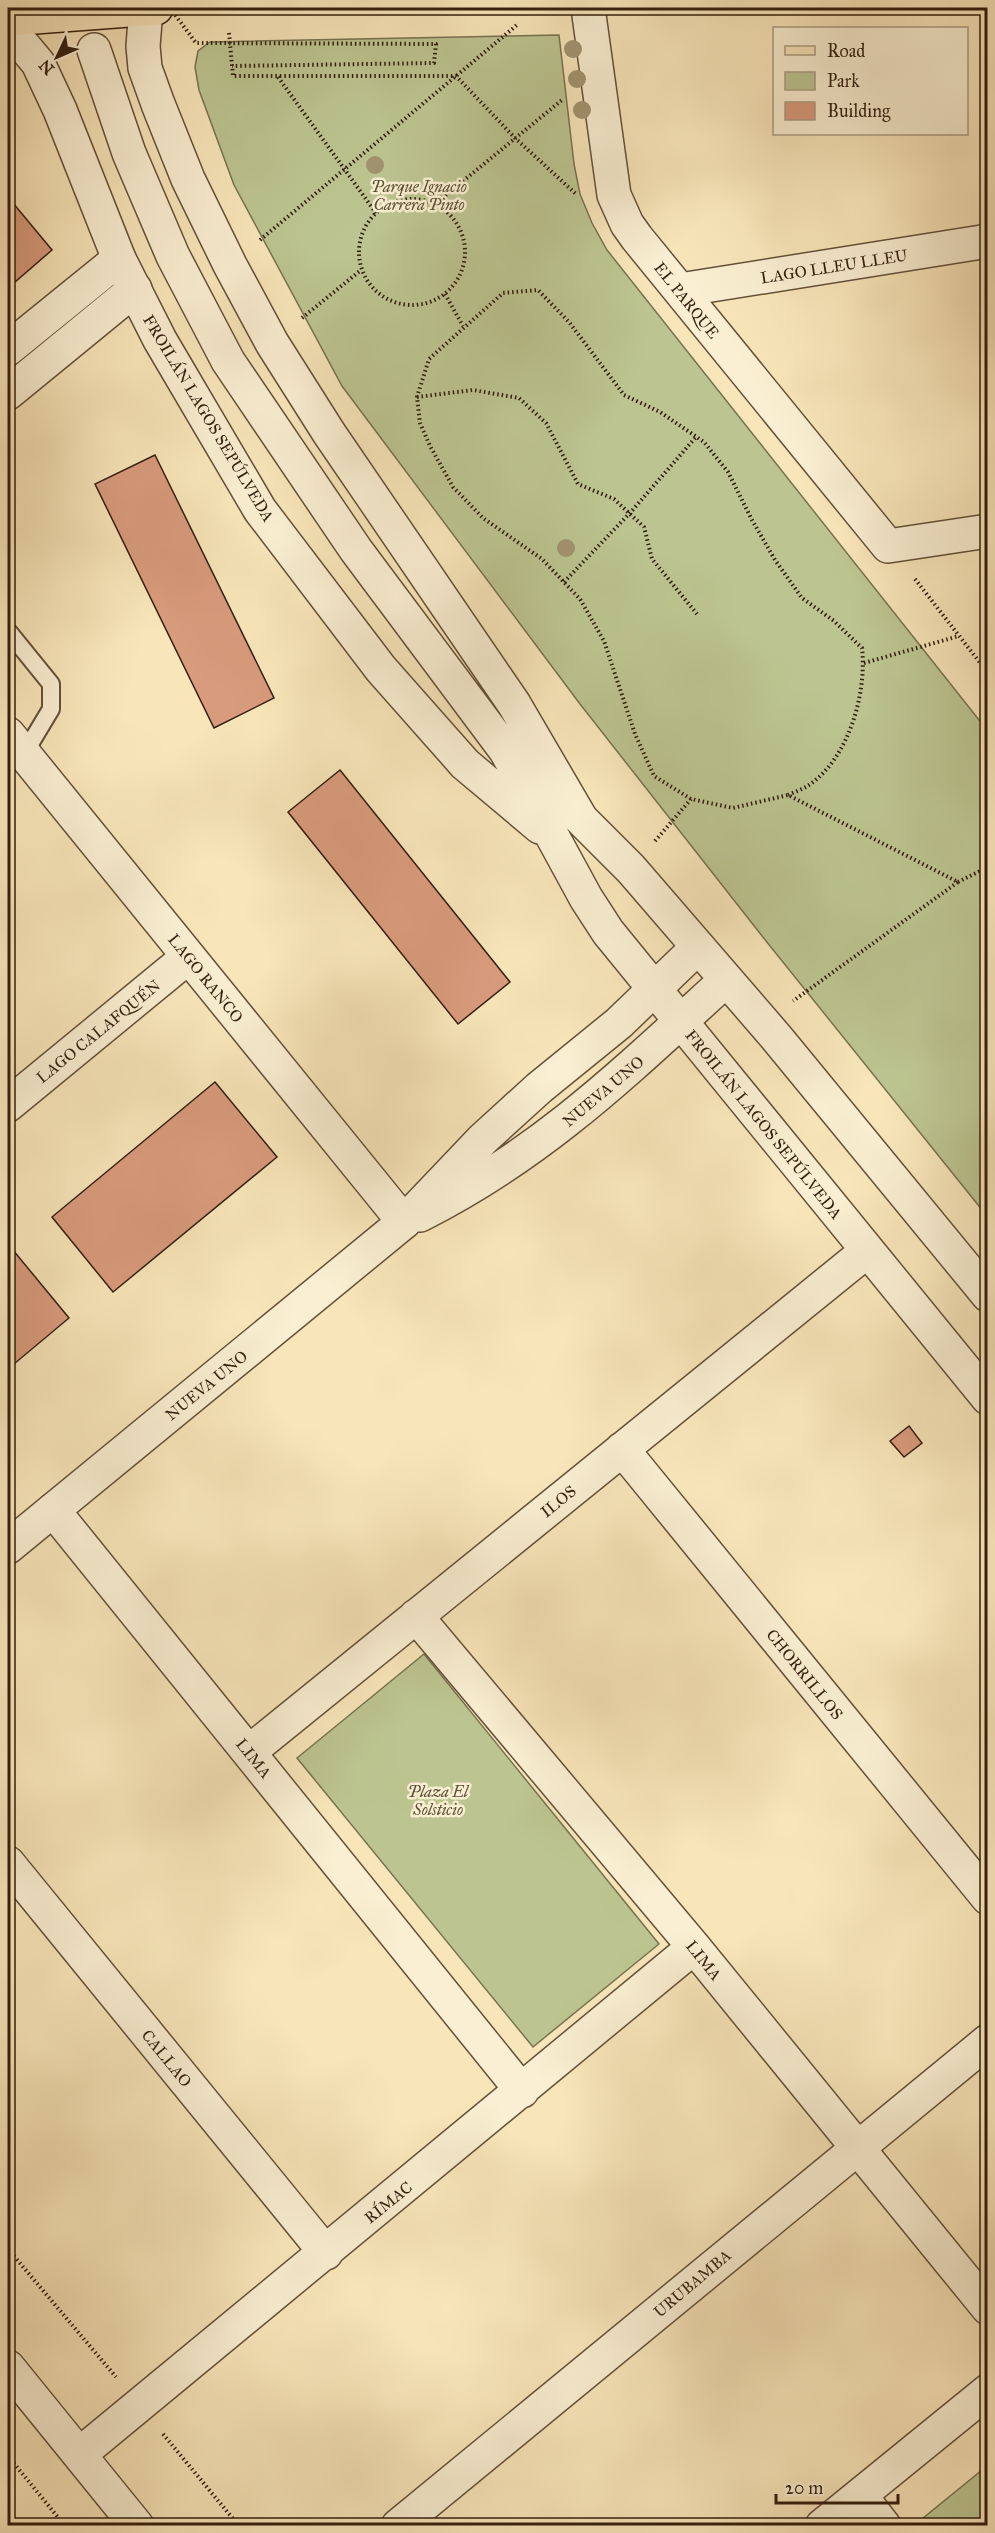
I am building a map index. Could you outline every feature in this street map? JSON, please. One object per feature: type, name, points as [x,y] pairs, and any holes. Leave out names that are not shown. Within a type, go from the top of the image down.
[{"type":"main road","points":[[8,19],[157,8]]},
{"type":"street","name":"FROILÁN LAGOS SEPÚLVEDA","points":[[157,8],[143,46],[145,68],[188,179],[230,265],[272,344],[329,433],[514,704],[580,817]]},
{"type":"street","name":"EL PARQUE","points":[[588,8],[611,180],[619,209],[627,224],[888,546]]},
{"type":"street","name":"FROILÁN LAGOS SEPÚLVEDA","points":[[8,27],[38,63],[60,110],[119,259],[160,340],[260,510],[381,669],[465,764],[556,840]]},
{"type":"street","name":"FROILÁN LAGOS SEPÚLVEDA","points":[[94,50],[129,153],[173,256],[228,361],[356,550],[506,751],[586,898],[608,932],[987,1398]]},
{"type":"street","name":"LAGO LLEU LLEU","points":[[680,290],[987,241]]},
{"type":"street","points":[[8,349],[119,259]]},
{"type":"street","points":[[8,393],[135,289]]},
{"type":"street","points":[[888,546],[987,531]]},
{"type":"street","name":"LAGO RANCO","points":[[16,744],[405,1222]]},
{"type":"street","name":"FROILÁN LAGOS SEPÚLVEDA","points":[[506,751],[580,817],[632,869],[697,948],[763,1022],[987,1295]]},
{"type":"street","name":"NUEVA UNO","points":[[8,1547],[405,1222],[483,1139],[539,1088],[619,1023],[697,948]]},
{"type":"street","name":"LAGO CALAFQUÉN","points":[[8,1104],[188,957]]},
{"type":"street","name":"NUEVA UNO","points":[[405,1222],[461,1194],[535,1146],[611,1086],[726,980]]},
{"type":"street","name":"ILOS","points":[[249,1752],[867,1251]]},
{"type":"street","name":"CHORRILLOS","points":[[622,1449],[987,1898]]},
{"type":"street","name":"LIMA","points":[[53,1510],[522,2091]]},
{"type":"street","name":"LIMA","points":[[416,1616],[694,1947],[987,2308]]},
{"type":"street","name":"CALLAO","points":[[8,1863],[326,2253]]},
{"type":"street","name":"RÍMAC","points":[[80,2454],[694,1947]]},
{"type":"street","name":"URUBAMBA","points":[[398,2526],[987,2041]]},
{"type":"street","points":[[8,2367],[138,2526]]},
{"type":"street","points":[[822,2526],[987,2391]]},
{"type":"street","points":[[860,2495],[884,2526]]},
{"type":"lane","points":[[8,631],[51,684],[51,709],[16,744]]},
{"type":"path","points":[[157,8],[196,43],[436,44],[434,63],[232,66]]},
{"type":"path","points":[[230,265],[517,26]]},
{"type":"path","points":[[229,33],[233,76],[456,76],[515,138],[584,202]]},
{"type":"path","points":[[435,204],[596,73]]},
{"type":"path","points":[[278,76],[376,213]]},
{"type":"path","points":[[420,199],[435,204],[455,222],[464,246],[461,273],[445,294],[427,303],[407,305],[397,303],[372,287],[362,270],[359,245],[362,233],[376,213],[389,204],[420,199]]},
{"type":"path","points":[[272,344],[362,270]]},
{"type":"path","points":[[538,290],[569,322],[624,395],[660,412],[704,442],[728,472],[752,520],[802,598],[834,621],[862,648],[864,673],[853,724],[835,758],[810,784],[788,795],[733,808],[691,799],[654,776],[634,734],[604,641],[580,599],[542,559],[483,518],[453,487],[420,423],[417,397],[429,359],[502,292],[538,290]]},
{"type":"path","points":[[445,294],[464,326]]},
{"type":"path","points":[[417,397],[473,390],[519,398],[546,423],[578,484],[614,499],[644,527],[652,559],[697,614]]},
{"type":"path","points":[[564,582],[630,513],[696,437]]},
{"type":"path","points":[[888,546],[987,673]]},
{"type":"path","points":[[864,663],[959,636]]},
{"type":"path","points":[[788,795],[958,882]]},
{"type":"path","points":[[632,869],[691,799]]},
{"type":"path","points":[[763,1022],[958,882],[987,867]]},
{"type":"path","points":[[8,2456],[65,2526]]},
{"type":"green space","name":"Parque Ignacio Carrera Pinto","points":[[559,35],[574,164],[580,194],[607,250],[987,730],[987,1216],[766,941],[580,704],[342,386],[234,185],[199,90],[195,67],[198,51],[210,42]]},
{"type":"green space","name":"Plaza El Solsticio","points":[[424,1654],[659,1944],[533,2047],[297,1758]]},
{"type":"green space","points":[[987,2466],[987,2525],[918,2525],[917,2523]]},
{"type":"building","points":[[8,197],[52,250],[8,288]]},
{"type":"building","points":[[155,455],[274,698],[214,728],[95,484]]},
{"type":"building","points":[[340,770],[510,982],[458,1024],[288,812]]},
{"type":"building","points":[[215,1082],[277,1157],[113,1292],[52,1217]]},
{"type":"building","points":[[8,1244],[69,1318],[8,1369]]},
{"type":"building","points":[[909,1426],[922,1443],[904,1457],[890,1441]]}]
